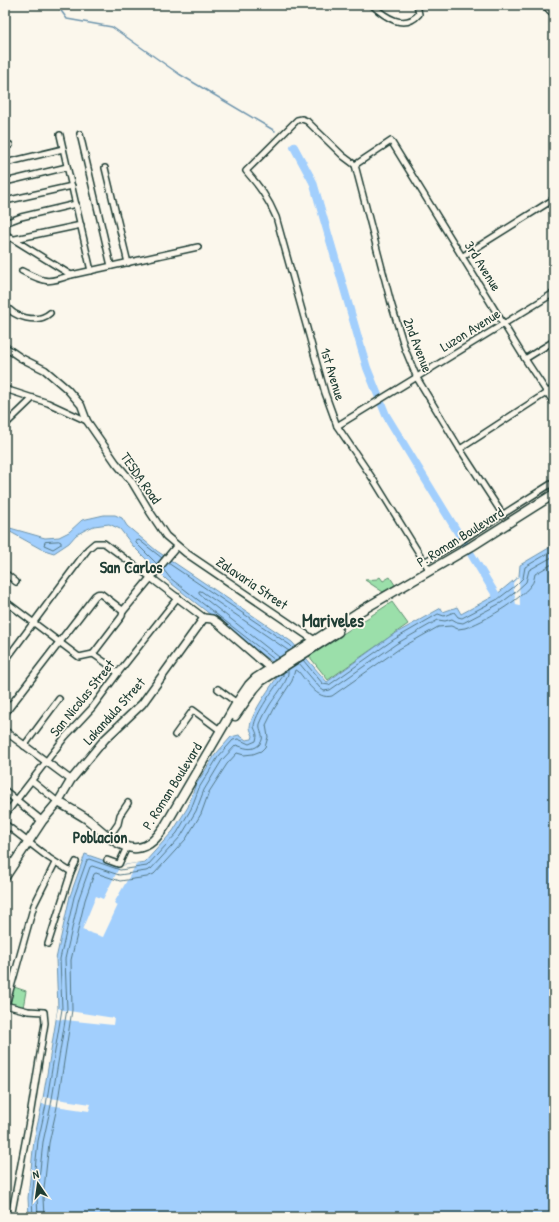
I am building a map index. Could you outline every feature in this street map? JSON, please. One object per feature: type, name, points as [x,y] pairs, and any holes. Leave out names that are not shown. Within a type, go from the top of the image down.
[{"type":"main road","name":"P. Roman Boulevard","points":[[305,649],[314,640],[468,548],[554,494]]},
{"type":"main road","name":"P. Roman Boulevard","points":[[127,847],[137,848],[150,844],[165,826],[237,703],[249,685],[256,678],[359,619],[379,602]]},
{"type":"main road","points":[[204,618],[212,619],[218,623],[273,668]]},
{"type":"main road","name":"Lakandula Street","points":[[58,802],[71,780],[105,739],[142,704],[204,618]]},
{"type":"main road","name":"P. Roman Boulevard","points":[[221,731],[229,725],[254,689],[273,668]]},
{"type":"main road","points":[[5,877],[42,821],[58,802],[87,819],[109,837],[127,847]]},
{"type":"street","points":[[372,5],[379,12],[393,20],[404,22],[410,21],[419,14],[417,5]]},
{"type":"street","points":[[544,5],[554,15]]},
{"type":"street","name":"1st Avenue","points":[[355,165],[343,156],[307,121],[302,119],[297,120],[246,171],[262,189],[270,202],[276,217],[325,393],[337,426],[375,482],[430,571]]},
{"type":"street","points":[[80,134],[111,266]]},
{"type":"street","points":[[60,135],[91,271]]},
{"type":"street","name":"3rd Avenue","points":[[355,165],[391,141],[525,359],[554,403]]},
{"type":"street","points":[[5,163],[63,149]]},
{"type":"street","name":"2nd Avenue","points":[[355,165],[391,303],[405,349],[417,378],[460,449],[503,515]]},
{"type":"street","points":[[5,182],[68,167]]},
{"type":"street","points":[[105,168],[128,263]]},
{"type":"street","points":[[5,201],[72,186]]},
{"type":"street","points":[[463,256],[554,199]]},
{"type":"street","points":[[5,223],[21,217],[76,204]]},
{"type":"street","points":[[14,239],[81,225]]},
{"type":"street","points":[[5,234],[71,275]]},
{"type":"street","points":[[22,271],[47,282],[71,275],[198,247]]},
{"type":"street","name":"Luzon Avenue","points":[[337,426],[554,293]]},
{"type":"street","points":[[5,304],[8,310],[32,319],[46,317],[50,313]]},
{"type":"street","points":[[525,359],[554,341]]},
{"type":"street","name":"TESDA Road","points":[[5,347],[21,358],[45,370],[67,389],[81,405],[87,421],[116,463],[132,482],[166,536],[177,546]]},
{"type":"street","points":[[460,449],[554,388]]},
{"type":"street","points":[[5,389],[48,403],[87,421]]},
{"type":"street","points":[[5,425],[33,398]]},
{"type":"street","points":[[424,562],[503,515],[554,482]]},
{"type":"street","points":[[5,661],[88,549],[95,542],[107,545],[204,618]]},
{"type":"street","points":[[5,601],[79,657],[93,654],[122,616],[123,611],[177,546]]},
{"type":"street","name":"Zalavaria Street","points":[[177,546],[314,640]]},
{"type":"street","points":[[5,573],[16,582]]},
{"type":"street","points":[[5,713],[95,596],[101,594],[123,611]]},
{"type":"street","name":"San Nicolas Street","points":[[5,815],[65,737],[92,708],[178,597]]},
{"type":"street","points":[[93,654],[118,673]]},
{"type":"street","points":[[218,689],[237,703]]},
{"type":"street","points":[[24,746],[59,699]]},
{"type":"street","points":[[174,735],[193,710],[221,731]]},
{"type":"street","points":[[5,731],[71,780]]},
{"type":"street","points":[[32,781],[58,802]]},
{"type":"street","points":[[5,791],[42,821]]},
{"type":"street","points":[[109,837],[118,824],[120,815],[128,803]]},
{"type":"street","points":[[5,824],[55,863],[70,872]]},
{"type":"street","points":[[107,860],[120,864],[127,847]]},
{"type":"street","points":[[5,858],[14,864]]},
{"type":"street","points":[[48,944],[70,872],[76,862]]},
{"type":"street","points":[[11,1217],[30,1116],[45,1023],[44,1012],[28,1011],[5,1005],[34,905],[55,863]]},
{"type":"green space","points":[[380,577],[383,581],[390,577],[395,585],[383,592],[365,580],[377,579]]},
{"type":"green space","points":[[392,602],[408,624],[328,680],[309,656]]},
{"type":"green space","points":[[14,987],[26,991],[23,1008],[10,1004]]},
{"type":"water","points":[[104,515],[115,515],[122,518],[127,526],[157,551],[292,642],[327,682],[391,636],[441,608],[443,612],[457,607],[461,614],[496,595],[519,576],[520,565],[554,545],[554,1217],[29,1217],[28,1198],[34,1140],[42,1104],[58,1008],[56,959],[70,896],[85,854],[120,866],[145,862],[173,831],[188,807],[195,786],[215,755],[231,737],[239,735],[246,740],[252,739],[253,736],[250,727],[251,721],[262,699],[280,673],[272,662],[167,580],[133,546],[120,529],[109,524],[94,526],[76,535],[69,543],[54,553],[41,549],[5,529],[5,524],[10,528],[45,538],[59,537],[69,532],[82,520]]},
{"type":"pier","points":[[519,576],[520,606],[516,605],[513,583]]},
{"type":"pier","points":[[137,863],[114,903],[118,905],[103,937],[82,930],[96,896],[103,899],[120,866]]},
{"type":"pier","points":[[58,1008],[114,1018],[113,1025],[56,1019]]},
{"type":"pier","points":[[43,1097],[91,1104],[89,1111],[42,1104]]},
{"type":"waterway","points":[[57,5],[67,19],[112,27],[179,74],[275,131]]},
{"type":"waterway","points":[[294,147],[313,182],[367,368],[386,415],[496,595]]},
{"type":"district","name":"San Carlos","points":[[131,567]]},
{"type":"district","name":"Mariveles","points":[[333,621]]},
{"type":"district","name":"Poblacion","points":[[100,837]]}]
